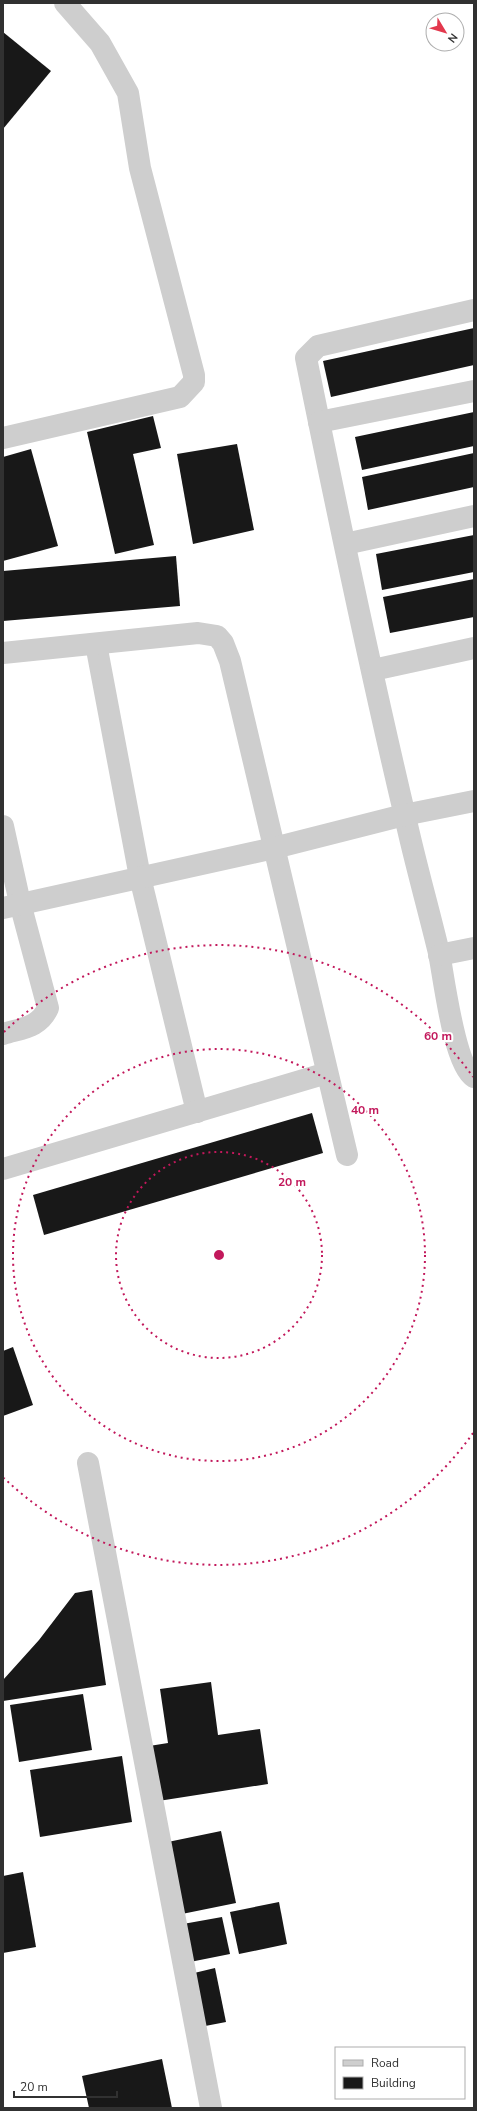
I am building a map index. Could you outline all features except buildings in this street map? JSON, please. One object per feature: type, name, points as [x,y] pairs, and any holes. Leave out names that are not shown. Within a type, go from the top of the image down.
[{"type":"street","points":[[3,438],[180,397],[194,382],[194,374],[140,168],[128,93],[100,43],[65,3]]},
{"type":"street","points":[[474,310],[318,346],[306,358],[404,815],[439,955],[455,1037],[462,1059],[470,1074],[474,1077]]},
{"type":"street","points":[[319,422],[474,391]]},
{"type":"street","points":[[345,544],[474,516]]},
{"type":"street","points":[[3,653],[198,633],[217,636],[223,643],[230,661],[347,1155]]},
{"type":"street","points":[[96,644],[140,877],[197,1112]]},
{"type":"street","points":[[373,670],[474,648]]},
{"type":"street","points":[[12,906],[274,848],[404,815],[474,801]]},
{"type":"street","points":[[3,826],[12,906],[48,1008],[41,1020],[35,1024],[3,1034]]},
{"type":"street","points":[[439,955],[474,948]]},
{"type":"street","points":[[3,1169],[327,1073]]},
{"type":"street","points":[[88,1463],[211,2108]]}]
